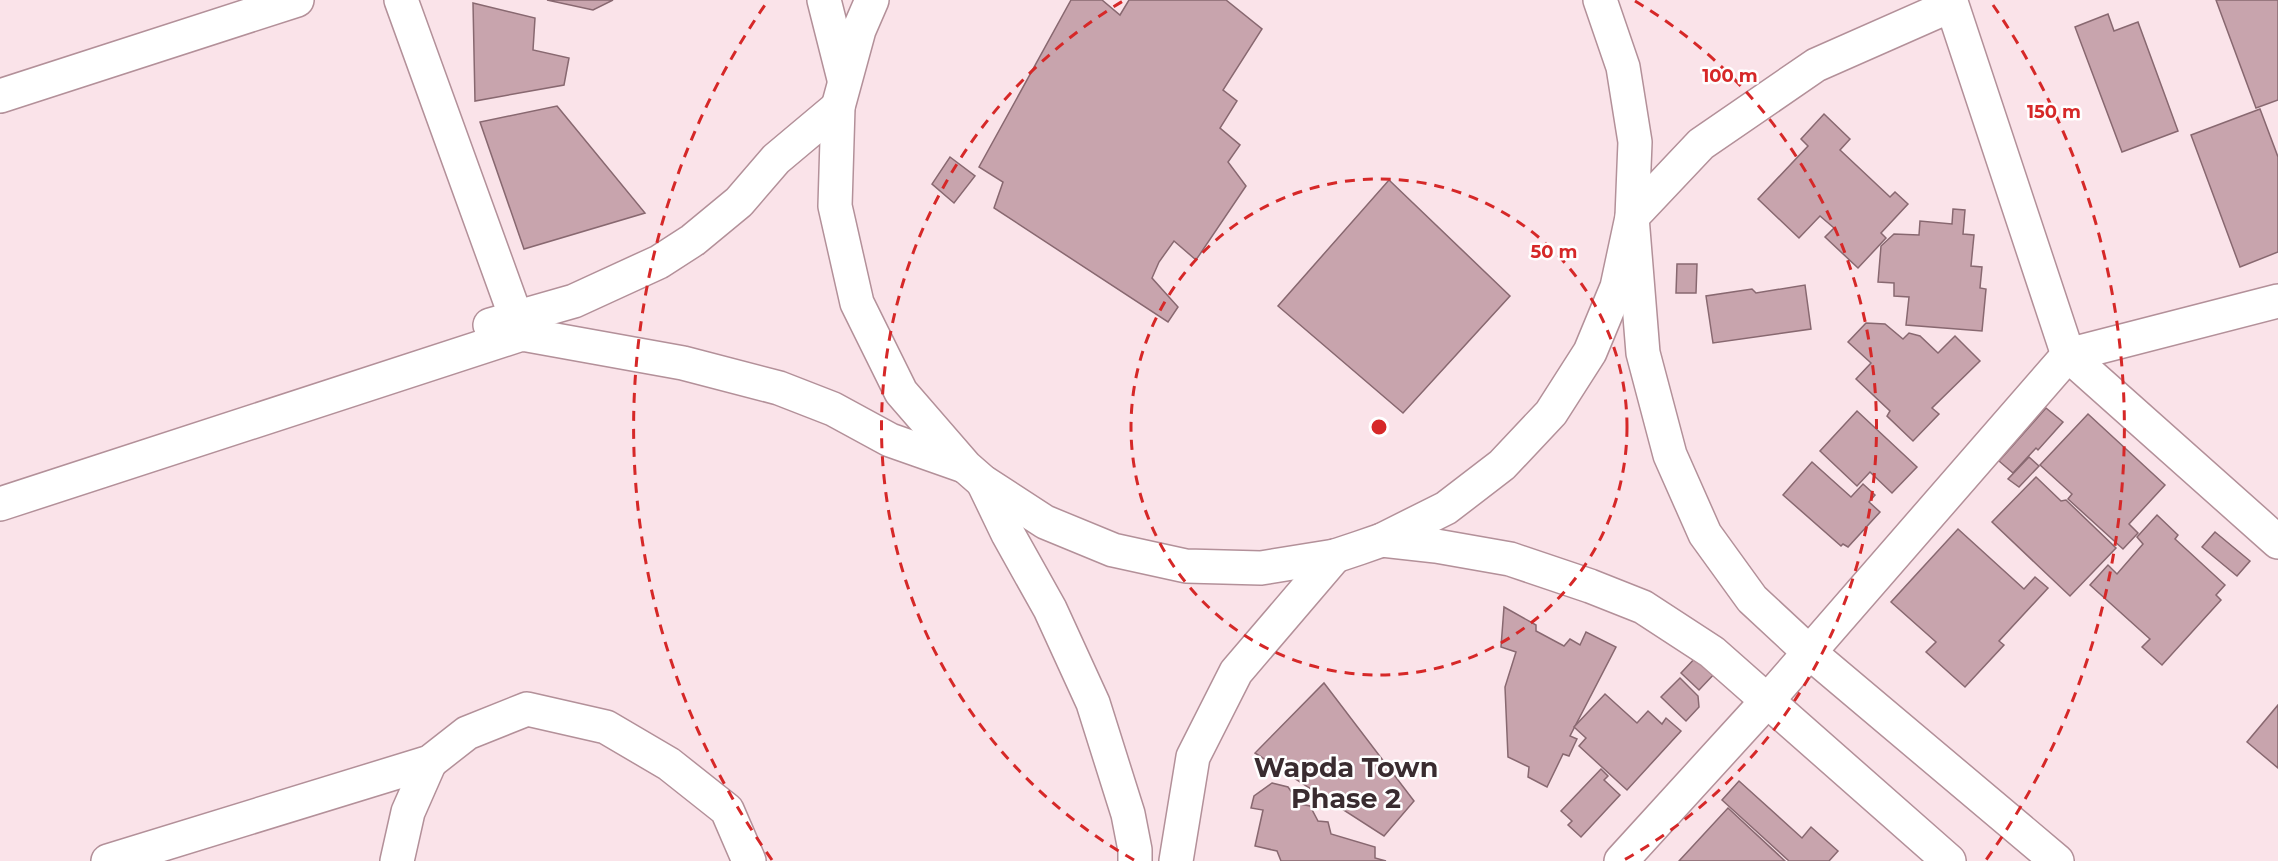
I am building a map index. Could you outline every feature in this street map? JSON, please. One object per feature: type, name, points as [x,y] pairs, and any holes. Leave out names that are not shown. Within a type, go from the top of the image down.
[{"type":"street","points":[[0,96],[297,0]]},
{"type":"street","points":[[401,0],[518,326]]},
{"type":"street","points":[[824,0],[841,93]]},
{"type":"street","points":[[872,0],[858,30],[841,93],[835,206],[856,303],[901,392],[974,474],[1050,609],[1093,703],[1128,814],[1135,861]]},
{"type":"street","points":[[1600,0],[1623,67],[1635,142],[1632,217],[1643,353],[1670,455],[1706,534],[1752,599],[1809,652],[2057,861]]},
{"type":"street","points":[[0,483],[518,326],[683,363],[779,388],[833,409],[890,440],[974,474],[1045,522],[1113,550],[1186,566],[1261,568],[1335,556],[1382,540],[1446,508],[1502,465],[1551,412],[1590,352],[1613,298],[1632,217],[1701,144],[1816,65],[1949,2],[2068,355],[2278,542]]},
{"type":"street","points":[[0,504],[518,326],[658,262],[693,240],[739,202],[776,159],[841,93]]},
{"type":"street","points":[[1621,861],[1767,701],[2068,355],[2278,301]]},
{"type":"street","points":[[1382,540],[1436,546],[1510,559],[1644,607],[1712,652],[1949,861]]},
{"type":"street","points":[[1176,861],[1193,757],[1236,672],[1335,556]]},
{"type":"street","points":[[108,861],[430,762],[468,733],[527,709],[606,727],[669,764],[727,810],[749,861]]},
{"type":"street","points":[[396,861],[408,812],[430,762]]},
{"type":"building","points":[[547,0],[613,0],[593,10]]},
{"type":"building","points":[[1071,0],[1102,0],[1120,15],[1129,0],[1226,0],[1262,29],[1223,90],[1237,101],[1220,128],[1240,145],[1228,162],[1246,186],[1196,260],[1174,241],[1159,262],[1152,278],[1178,307],[1168,322],[994,208],[1003,182],[979,167]]},
{"type":"building","points":[[2216,0],[2278,0],[2278,100],[2256,108]]},
{"type":"building","points":[[473,3],[535,18],[533,50],[569,58],[564,85],[475,101]]},
{"type":"building","points":[[2108,14],[2114,31],[2138,22],[2178,131],[2122,152],[2075,27]]},
{"type":"building","points":[[557,106],[645,213],[524,249],[480,122]]},
{"type":"building","points":[[2260,109],[2278,157],[2278,252],[2240,267],[2191,135]]},
{"type":"building","points":[[1824,114],[1850,139],[1840,150],[1890,197],[1895,192],[1908,204],[1881,233],[1886,238],[1858,268],[1825,237],[1834,228],[1820,216],[1799,238],[1758,199],[1808,146],[1801,139]]},
{"type":"building","points":[[950,157],[975,176],[954,203],[932,184]]},
{"type":"building","points":[[1389,180],[1510,296],[1403,413],[1278,306]]},
{"type":"building","points":[[1953,209],[1965,210],[1963,234],[1974,235],[1971,266],[1982,267],[1980,288],[1986,289],[1982,331],[1906,325],[1909,297],[1894,296],[1894,283],[1878,282],[1881,246],[1894,234],[1919,235],[1920,221],[1952,224]]},
{"type":"building","points":[[1677,264],[1697,264],[1696,293],[1676,293]]},
{"type":"building","points":[[1805,285],[1811,329],[1713,343],[1706,296],[1752,289],[1756,293]]},
{"type":"building","points":[[1866,323],[1885,324],[1903,339],[1909,333],[1920,336],[1938,353],[1955,336],[1980,361],[1932,408],[1939,414],[1913,441],[1887,416],[1890,411],[1856,379],[1871,363],[1848,342]]},
{"type":"building","points":[[2046,408],[2063,422],[2013,473],[1999,461]]},
{"type":"building","points":[[1857,411],[1917,467],[1892,493],[1870,472],[1857,486],[1820,451]]},
{"type":"building","points":[[2088,414],[2165,485],[2129,524],[2138,533],[2123,549],[2068,499],[2072,494],[2040,465]]},
{"type":"building","points":[[2029,457],[2039,466],[2019,487],[2008,479]]},
{"type":"building","points":[[1812,462],[1851,497],[1863,484],[1875,495],[1869,502],[1880,512],[1848,547],[1843,544],[1841,546],[1783,495]]},
{"type":"building","points":[[2036,477],[2061,501],[2066,500],[2116,548],[2070,596],[1992,522]]},
{"type":"building","points":[[2157,515],[2178,535],[2175,539],[2225,585],[2216,595],[2221,600],[2162,665],[2142,647],[2150,639],[2090,585],[2108,565],[2117,574],[2143,544],[2137,537]]},
{"type":"building","points":[[1958,529],[2024,589],[2035,577],[2048,588],[1999,641],[2004,645],[1965,687],[1926,652],[1936,642],[1891,602]]},
{"type":"building","points":[[2215,532],[2250,561],[2237,576],[2202,547]]},
{"type":"building","points":[[1504,607],[1536,625],[1536,631],[1564,646],[1570,639],[1580,645],[1586,632],[1616,647],[1570,736],[1577,739],[1569,756],[1563,754],[1547,787],[1528,777],[1529,767],[1508,757],[1505,687],[1516,652],[1501,647]]},
{"type":"building","points":[[1698,655],[1716,672],[1699,690],[1681,673]]},
{"type":"building","points":[[1680,678],[1698,696],[1699,707],[1686,721],[1661,697]]},
{"type":"building","points":[[1324,683],[1414,801],[1384,836],[1255,753]]},
{"type":"building","points":[[1605,694],[1637,723],[1648,711],[1662,724],[1666,718],[1681,731],[1627,790],[1579,746],[1586,738],[1574,727]]},
{"type":"building","points":[[2278,705],[2278,768],[2247,742]]},
{"type":"building","points":[[1601,769],[1608,776],[1604,780],[1620,795],[1581,837],[1568,825],[1572,821],[1561,811]]},
{"type":"building","points":[[1739,781],[1802,838],[1811,827],[1838,851],[1829,861],[1789,861],[1722,800]]},
{"type":"building","points":[[1272,783],[1288,787],[1300,804],[1310,806],[1318,821],[1328,822],[1331,834],[1375,847],[1375,858],[1386,861],[1281,861],[1277,851],[1255,846],[1263,810],[1251,808],[1254,796]]},
{"type":"building","points":[[1728,808],[1785,861],[1679,861]]},
{"type":"district","name":"Wapda Town Phase 2","points":[[1346,784]]}]
